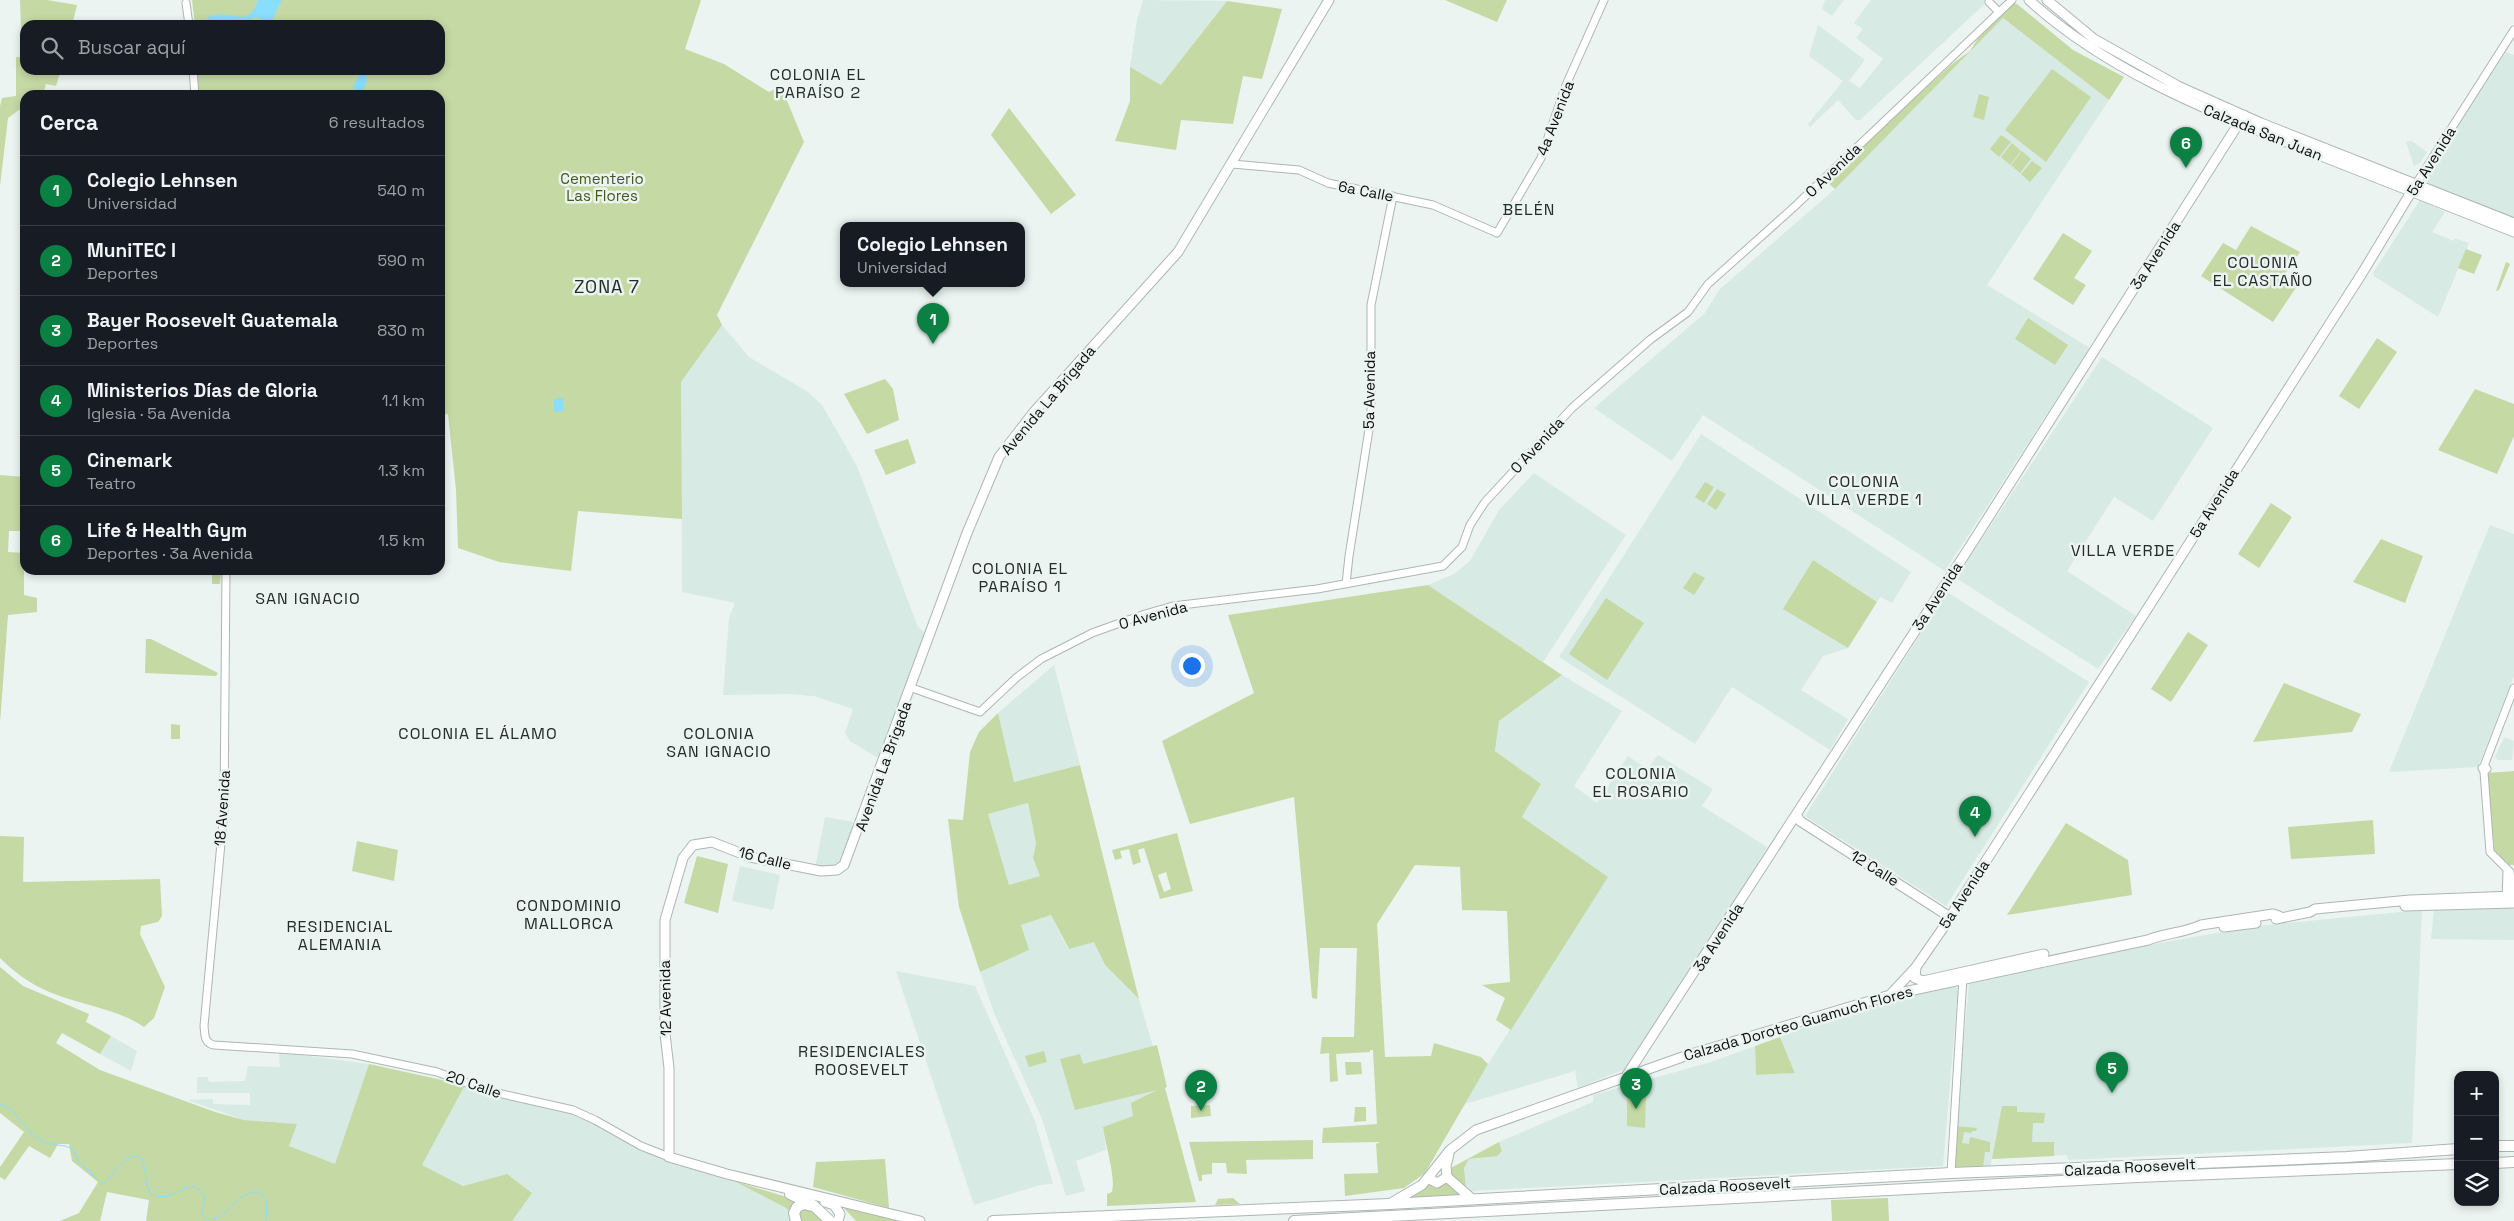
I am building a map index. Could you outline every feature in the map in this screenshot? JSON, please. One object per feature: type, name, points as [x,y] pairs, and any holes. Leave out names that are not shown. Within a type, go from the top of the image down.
[{"type":"highway","points":[[2499,1146],[2514,1146]]},
{"type":"highway","name":"Calzada Roosevelt","points":[[993,1221],[1472,1200],[1951,1173],[2054,1171],[2347,1157],[2454,1149]]},
{"type":"highway","points":[[2271,1172],[2273,1167],[2280,1164],[2335,1162],[2347,1157]]},
{"type":"highway","points":[[2216,1174],[2229,1169],[2266,1168],[2270,1165],[2270,1160]]},
{"type":"highway","points":[[2499,1163],[2514,1162]]},
{"type":"highway","name":"Calzada Roosevelt","points":[[1294,1221],[2216,1174],[2454,1164]]},
{"type":"highway","points":[[2011,1185],[2017,1177],[2042,1176],[2054,1171]]},
{"type":"highway","points":[[1771,1197],[1802,1190],[1940,1183],[1948,1180],[1951,1173]]},
{"type":"highway","points":[[1605,1205],[1618,1200],[1621,1196],[1619,1193],[1606,1193]]},
{"type":"highway","points":[[790,1194],[818,1209],[830,1221]]},
{"type":"highway","points":[[796,1221],[794,1213],[799,1206],[806,1204],[818,1209]]},
{"type":"highway","points":[[1452,1221],[1472,1212]]},
{"type":"highway","points":[[1164,1214],[1175,1217],[1174,1221]]},
{"type":"main road","name":"Avenida La Brigada","points":[[837,870],[844,865],[849,857],[968,532],[1000,457],[1034,413],[1178,252],[1329,0]]},
{"type":"main road","name":"Calzada San Juan","points":[[2047,0],[2094,39],[2113,52],[2241,120]]},
{"type":"main road","name":"Calzada San Juan","points":[[2036,2],[2086,44],[2166,91],[2414,188],[2514,223]]},
{"type":"main road","name":"3a Avenida","points":[[1627,1075],[1797,819],[2241,120]]},
{"type":"main road","name":"Calzada San Juan","points":[[2414,188],[2514,232]]},
{"type":"main road","name":"5a Avenida","points":[[1890,995],[1916,966],[1950,917],[2414,188]]},
{"type":"main road","name":"12 Calle","points":[[1797,819],[1950,917]]},
{"type":"main road","name":"16 Calle","points":[[694,845],[712,842],[750,857],[821,871],[837,870]]},
{"type":"main road","name":"12 Avenida","points":[[669,1157],[669,1068],[665,1034],[665,920],[683,858],[694,845]]},
{"type":"main road","name":"Calzada Doroteo Guamuch Flores","points":[[1916,966],[1915,978],[1920,982],[1963,976],[2146,940],[2159,935],[2192,929],[2201,931],[2274,920],[2279,916],[2310,912],[2315,908],[2397,900],[2511,899]]},
{"type":"main road","name":"Calzada Doroteo Guamuch Flores","points":[[1389,1204],[1414,1191],[1428,1178],[1450,1150],[1463,1138],[1482,1126],[1627,1075],[1890,995],[1963,976]]},
{"type":"main road","points":[[1645,1049],[1644,1062],[1653,1067]]},
{"type":"main road","points":[[1450,1150],[1446,1166],[1447,1177],[1472,1200]]},
{"type":"main road","name":"20 Calle","points":[[669,1157],[727,1174],[920,1221]]},
{"type":"main road","name":"20 Calle","points":[[727,1174],[734,1178],[834,1205],[840,1214],[838,1221]]},
{"type":"main road","points":[[1428,1178],[1439,1183],[1447,1177]]},
{"type":"street","name":"4a Avenida","points":[[1497,233],[1540,158],[1566,85],[1604,0]]},
{"type":"street","name":"0 Avenida","points":[[912,688],[980,712],[1016,678],[1041,659],[1092,633],[1145,614],[1172,606],[1264,597],[1438,568],[1462,547],[1473,520],[1486,502],[1572,408],[1651,338],[1688,312],[1708,284],[1793,208],[2012,0]]},
{"type":"street","points":[[1990,2],[1999,12]]},
{"type":"street","points":[[186,3],[188,20]]},
{"type":"street","name":"5a Avenida","points":[[2414,188],[2514,30]]},
{"type":"street","points":[[193,75],[194,90]]},
{"type":"street","name":"6a Calle","points":[[1232,164],[1300,170],[1328,183],[1433,205],[1497,233]]},
{"type":"street","name":"5a Avenida","points":[[1346,584],[1348,556],[1371,417],[1371,305],[1393,196]]},
{"type":"street","name":"18 Avenida","points":[[210,1044],[205,1037],[204,1026],[224,811],[226,575]]},
{"type":"street","points":[[2511,899],[2511,876],[2507,868],[2490,852],[2484,768],[2514,688]]},
{"type":"street","points":[[1951,1173],[1963,976]]},
{"type":"street","name":"20 Calle","points":[[210,1044],[352,1054],[437,1072],[490,1091],[573,1110],[596,1120],[641,1146],[669,1157]]},
{"type":"shaded area","points":[[1143,0],[1227,1],[1161,85],[1130,67],[1137,20]]},
{"type":"shaded area","points":[[1825,0],[1844,0],[1832,16],[1822,9]]},
{"type":"shaded area","points":[[1871,0],[1989,0],[1860,120],[1856,120],[1838,100],[1810,127],[1808,124],[1843,81],[1809,56],[1818,25],[1865,60],[1849,81],[1860,88],[1883,59],[1856,38],[1863,29],[1854,23]]},
{"type":"shaded area","points":[[2003,18],[2109,100],[1987,285],[2090,348],[1945,571],[1703,415],[1672,461],[1594,408],[1704,314],[1720,289],[1835,189]]},
{"type":"shaded area","points":[[2506,52],[2514,55],[2514,218],[2422,181]]},
{"type":"shaded area","points":[[2412,141],[2427,152],[2420,163],[2414,166],[2406,142]]},
{"type":"shaded area","points":[[2420,200],[2445,212],[2432,232],[2454,241],[2455,238],[2469,243],[2438,317],[2374,276],[2373,273]]},
{"type":"shaded area","points":[[722,325],[749,357],[808,392],[822,405],[857,466],[918,627],[927,635],[878,758],[850,741],[845,733],[853,709],[814,696],[788,694],[723,695],[729,618],[735,603],[682,592],[681,382]]},
{"type":"shaded area","points":[[2102,357],[2213,428],[2153,521],[2114,497],[2067,571],[2136,616],[2098,669],[1956,578]]},
{"type":"shaded area","points":[[1701,434],[1911,572],[1892,603],[1880,597],[1877,602],[1813,560],[1784,608],[1848,648],[1823,656],[1801,690],[1848,719],[1830,750],[1732,687],[1695,744],[1559,657]]},
{"type":"shaded area","points":[[1534,473],[1626,535],[1543,662],[1428,585],[1454,574],[1470,561],[1499,510]]},
{"type":"shaded area","points":[[2490,525],[2514,534],[2514,676],[2478,767],[2389,772]]},
{"type":"shaded area","points":[[1947,592],[2089,682],[1946,906],[1805,816]]},
{"type":"shaded area","points":[[1054,665],[1080,765],[1014,782],[998,713]]},
{"type":"shaded area","points":[[1562,675],[1622,711],[1574,786],[1597,803],[1628,756],[1647,769],[1658,755],[1713,789],[1702,806],[1767,847],[1660,1026],[1625,1069],[1578,1088],[1575,1071],[1465,1104],[1488,1064],[1607,877],[1522,817],[1541,784],[1495,751],[1499,721]]},
{"type":"shaded area","points":[[2504,737],[2514,741],[2512,760],[2498,760],[2495,757]]},
{"type":"shaded area","points":[[1028,803],[1036,843],[1033,858],[1040,876],[1009,886],[987,814]]},
{"type":"shaded area","points":[[825,817],[854,822],[841,864],[832,870],[815,867]]},
{"type":"shaded area","points":[[740,866],[780,875],[773,910],[732,901]]},
{"type":"shaded area","points":[[2514,907],[2514,940],[2431,939],[2434,908]]},
{"type":"shaded area","points":[[2422,910],[2412,1143],[2068,1160],[2067,1155],[1992,1159],[1990,1167],[1957,1169],[1956,1126],[1969,984],[2154,944],[2256,926]]},
{"type":"shaded area","points":[[1051,915],[1068,949],[1094,941],[1105,965],[1139,999],[1165,1087],[1133,1116],[1103,1127],[1106,1150],[1076,1161],[1085,1191],[1066,1196],[1042,1119],[994,1013],[980,972],[1028,950],[1021,925]]},
{"type":"shaded area","points":[[896,971],[975,986],[1035,1121],[1053,1184],[1040,1185],[974,1205]]},
{"type":"shaded area","points":[[1955,986],[1958,989],[1943,1166],[1471,1191],[1466,1187],[1464,1168],[1469,1159],[1482,1158],[1502,1150],[1499,1142],[1593,1102],[1593,1095],[1711,1062],[1755,1046],[1756,1075],[1795,1072],[1780,1037],[1847,1011]]},
{"type":"shaded area","points":[[111,1036],[137,1051],[131,1071],[100,1054]]},
{"type":"shaded area","points":[[279,1052],[369,1064],[336,1165],[289,1146],[296,1124],[244,1120],[187,1100],[213,1099],[213,1104],[250,1105],[250,1093],[197,1093],[197,1077],[208,1077],[209,1082],[245,1081],[248,1066],[280,1067]]},
{"type":"shaded area","points":[[465,1085],[510,1100],[566,1112],[589,1120],[641,1150],[734,1181],[786,1208],[802,1221],[512,1221],[507,1174],[463,1186],[422,1165]]},
{"type":"green space","points":[[20,0],[47,0],[77,5],[73,20],[21,20]]},
{"type":"green space","name":"Cementerio Las Flores","points":[[192,0],[701,0],[685,49],[724,64],[769,92],[781,86],[804,142],[717,315],[722,325],[681,382],[682,519],[578,511],[571,571],[499,562],[458,548],[456,490],[448,414],[445,414],[445,90],[198,90],[197,75],[445,75],[445,20],[194,20]]},
{"type":"green space","points":[[1445,0],[1507,0],[1497,22]]},
{"type":"green space","points":[[1227,1],[1282,9],[1262,79],[1243,76],[1233,124],[1181,120],[1176,150],[1115,141],[1130,101],[1130,67],[1161,85]]},
{"type":"green space","points":[[2014,3],[2073,50],[2124,77],[2109,100],[2003,18],[1835,189],[1827,182],[1880,129],[1952,64],[1970,51],[1980,35]]},
{"type":"green space","points":[[16,57],[20,57],[20,75],[59,75],[56,86],[46,84],[44,90],[20,90],[20,109],[8,118],[0,186],[0,106],[2,98],[16,96]]},
{"type":"green space","points":[[2052,69],[2091,97],[2046,162],[2005,130]]},
{"type":"green space","points":[[1979,94],[1989,97],[1984,120],[1973,117]]},
{"type":"green space","points":[[1009,108],[1076,195],[1051,214],[991,135]]},
{"type":"green space","points":[[2001,135],[2011,142],[1999,157],[1990,149]]},
{"type":"green space","points":[[2012,143],[2021,151],[2010,165],[2001,157]]},
{"type":"green space","points":[[2022,151],[2031,159],[2020,173],[2011,165]]},
{"type":"green space","points":[[2032,161],[2042,168],[2030,182],[2021,174]]},
{"type":"green space","points":[[2251,226],[2300,252],[2284,275],[2299,283],[2273,322],[2201,276],[2223,243],[2236,250]]},
{"type":"green space","points":[[2063,233],[2092,251],[2074,278],[2086,285],[2073,305],[2033,279]]},
{"type":"green space","points":[[2466,249],[2482,255],[2474,274],[2458,268]]},
{"type":"green space","points":[[2506,262],[2510,264],[2499,290],[2496,291]]},
{"type":"green space","points":[[2028,318],[2068,345],[2055,365],[2015,339]]},
{"type":"green space","points":[[2377,338],[2397,352],[2359,409],[2339,396]]},
{"type":"green space","points":[[885,379],[893,389],[899,420],[867,434],[844,394]]},
{"type":"green space","points":[[2475,389],[2514,404],[2514,436],[2497,474],[2438,450]]},
{"type":"green space","points":[[908,439],[916,463],[886,475],[874,450]]},
{"type":"green space","points":[[0,475],[20,477],[20,531],[9,531],[8,552],[20,553],[20,575],[24,575],[24,595],[37,598],[37,612],[8,615],[0,723]]},
{"type":"green space","points":[[1705,482],[1714,487],[1704,503],[1695,497]]},
{"type":"green space","points":[[1717,489],[1726,494],[1716,510],[1707,504]]},
{"type":"green space","points":[[2271,503],[2292,517],[2259,568],[2238,554]]},
{"type":"green space","points":[[2381,539],[2423,556],[2405,603],[2353,582]]},
{"type":"green space","points":[[1813,560],[1877,602],[1848,648],[1783,609]]},
{"type":"green space","points":[[1694,572],[1705,578],[1694,595],[1683,588]]},
{"type":"green space","points":[[212,575],[221,575],[220,584],[212,584]]},
{"type":"green space","points":[[1428,585],[1562,675],[1499,721],[1495,751],[1541,784],[1522,817],[1608,877],[1511,1030],[1496,1020],[1505,998],[1482,985],[1510,982],[1507,911],[1462,910],[1460,867],[1415,865],[1377,924],[1385,1057],[1431,1056],[1434,1043],[1481,1057],[1488,1064],[1425,1173],[1404,1188],[1345,1196],[1344,1174],[1378,1173],[1376,1144],[1380,1142],[1322,1143],[1323,1128],[1377,1124],[1373,1050],[1370,1050],[1370,1052],[1336,1054],[1338,1081],[1330,1082],[1329,1053],[1320,1054],[1322,1037],[1354,1037],[1357,948],[1320,948],[1317,999],[1312,998],[1294,797],[1190,824],[1162,741],[1254,693],[1228,615]]},
{"type":"green space","points":[[1606,598],[1644,623],[1607,680],[1569,654]]},
{"type":"green space","points":[[2188,632],[2208,645],[2171,702],[2151,689]]},
{"type":"green space","points":[[146,639],[151,639],[218,673],[216,676],[145,673]]},
{"type":"green space","points":[[2284,683],[2361,714],[2352,732],[2253,742]]},
{"type":"green space","points":[[998,713],[1014,782],[1080,765],[1139,999],[1105,965],[1094,942],[1069,949],[1051,915],[1021,925],[1029,950],[980,972],[959,907],[948,819],[963,820],[970,752],[979,732]],"holes":[[[1028,803],[1036,843],[1033,858],[1040,876],[1009,885],[988,814]]]},
{"type":"green space","points":[[171,724],[180,725],[180,739],[171,739]]},
{"type":"green space","points":[[2514,771],[2514,865],[2507,865],[2494,852],[2488,773]]},
{"type":"green space","points":[[2373,820],[2375,854],[2291,859],[2288,827]]},
{"type":"green space","points":[[2066,823],[2128,860],[2132,895],[2007,915]]},
{"type":"green space","points":[[1177,833],[1193,891],[1160,899],[1144,848],[1138,850],[1141,862],[1133,865],[1129,849],[1120,851],[1122,858],[1115,860],[1112,850]],"holes":[[[1166,872],[1171,889],[1164,892],[1158,875]]]},
{"type":"green space","points":[[0,836],[24,837],[23,882],[160,879],[162,916],[158,922],[141,926],[140,934],[165,987],[154,1018],[144,1027],[122,1015],[59,996],[40,988],[22,977],[0,958]]},
{"type":"green space","points":[[357,841],[398,850],[394,881],[352,871]]},
{"type":"green space","points":[[697,856],[728,864],[718,913],[684,903]]},
{"type":"green space","points":[[0,967],[23,986],[89,1014],[86,1022],[111,1036],[100,1054],[62,1033],[56,1043],[100,1070],[215,1112],[244,1120],[297,1124],[289,1146],[335,1164],[369,1064],[465,1085],[422,1165],[463,1186],[507,1174],[532,1193],[512,1221],[146,1221],[149,1200],[107,1192],[100,1221],[60,1221],[79,1213],[98,1182],[72,1161],[69,1144],[58,1144],[50,1158],[29,1146],[5,1180],[0,1177],[0,1167],[24,1132],[0,1113]]},
{"type":"green space","points":[[1780,1037],[1795,1073],[1756,1075],[1755,1046]]},
{"type":"green space","points":[[1157,1045],[1167,1087],[1165,1088],[1196,1202],[1107,1206],[1107,1194],[1112,1192],[1113,1178],[1103,1127],[1133,1116],[1131,1103],[1157,1090],[1075,1110],[1060,1059],[1080,1054],[1083,1064]]},
{"type":"green space","points":[[1044,1051],[1047,1062],[1029,1067],[1025,1056]]},
{"type":"green space","points":[[1345,1062],[1361,1062],[1362,1074],[1346,1075]]},
{"type":"green space","points":[[1627,1092],[1646,1093],[1645,1128],[1627,1126]]},
{"type":"green space","points":[[1210,1105],[1211,1116],[1191,1118],[1191,1106]]},
{"type":"green space","points":[[2002,1106],[2017,1106],[2017,1112],[2045,1113],[2044,1123],[2033,1123],[2032,1142],[2054,1142],[2054,1156],[1992,1159]]},
{"type":"green space","points":[[1355,1107],[1366,1107],[1366,1121],[1354,1122]]},
{"type":"green space","points":[[1956,1126],[1977,1128],[1976,1131],[1971,1133],[1964,1132],[1962,1143],[1969,1144],[1970,1137],[1990,1142],[1990,1152],[1985,1152],[1983,1168],[1957,1169],[1955,1167]]},
{"type":"green space","points":[[1313,1140],[1313,1159],[1246,1160],[1247,1174],[1227,1173],[1226,1163],[1212,1163],[1212,1174],[1202,1175],[1202,1181],[1199,1181],[1189,1142]]},
{"type":"green space","points":[[1499,1142],[1502,1151],[1497,1156],[1469,1159],[1464,1168],[1466,1187],[1471,1191],[1452,1176],[1449,1169]]},
{"type":"green space","points":[[885,1159],[889,1208],[813,1187],[816,1162]]},
{"type":"green space","points":[[734,1181],[806,1203],[824,1221],[802,1221],[786,1208]]},
{"type":"green space","points":[[1429,1182],[1438,1187],[1446,1183],[1466,1196],[1405,1198],[1417,1193]]},
{"type":"green space","points":[[1233,1198],[1240,1204],[1215,1205],[1218,1199]]},
{"type":"green space","points":[[1888,1198],[1889,1221],[1832,1221],[1831,1200]]},
{"type":"green space","points":[[842,1206],[905,1221],[856,1221]]},
{"type":"water","points":[[258,0],[282,0],[272,20],[263,20],[256,17],[251,20],[207,20],[207,18],[223,14],[243,17],[253,10]]},
{"type":"water","points":[[359,75],[366,75],[367,80],[363,90],[354,90],[353,87]]},
{"type":"water","points":[[563,398],[564,411],[554,412],[554,399]]},
{"type":"waterway","points":[[0,1104],[11,1109],[32,1134],[45,1143],[73,1149],[79,1162],[101,1182],[104,1183],[124,1161],[134,1156],[139,1156],[144,1165],[147,1186],[152,1195],[164,1197],[191,1187],[197,1187],[205,1198],[202,1213],[208,1220],[222,1215],[244,1196],[260,1192],[267,1201],[266,1221]]},
{"type":"place","name":"Life & Health Gym","points":[[2186,168]]},
{"type":"place","name":"Colegio Lehnsen","points":[[933,344]]},
{"type":"place","name":"Ministerios Días de Gloria","points":[[1975,837]]},
{"type":"place","name":"Cinemark","points":[[2112,1093]]},
{"type":"place","name":"Bayer Roosevelt Guatemala","points":[[1636,1109]]},
{"type":"place","name":"MuniTEC I","points":[[1201,1111]]},
{"type":"district","name":"COLONIA EL PARAÍSO 2","points":[[818,83]]},
{"type":"district","name":"BELÉN","points":[[1529,209]]},
{"type":"district","name":"COLONIA EL CASTAÑO","points":[[2263,271]]},
{"type":"district","name":"ZONA 7","points":[[607,286]]},
{"type":"district","name":"COLONIA VILLA VERDE 1","points":[[1864,490]]},
{"type":"district","name":"VILLA VERDE","points":[[2123,550]]},
{"type":"district","name":"COLONIA EL PARAÍSO 1","points":[[1020,577]]},
{"type":"district","name":"SAN IGNACIO","points":[[308,598]]},
{"type":"district","name":"COLONIA EL ÁLAMO","points":[[478,733]]},
{"type":"district","name":"COLONIA SAN IGNACIO","points":[[719,742]]},
{"type":"district","name":"COLONIA EL ROSARIO","points":[[1641,782]]},
{"type":"district","name":"CONDOMINIO MALLORCA","points":[[569,914]]},
{"type":"district","name":"RESIDENCIAL ALEMANIA","points":[[340,935]]},
{"type":"district","name":"RESIDENCIALES ROOSEVELT","points":[[862,1060]]}]
